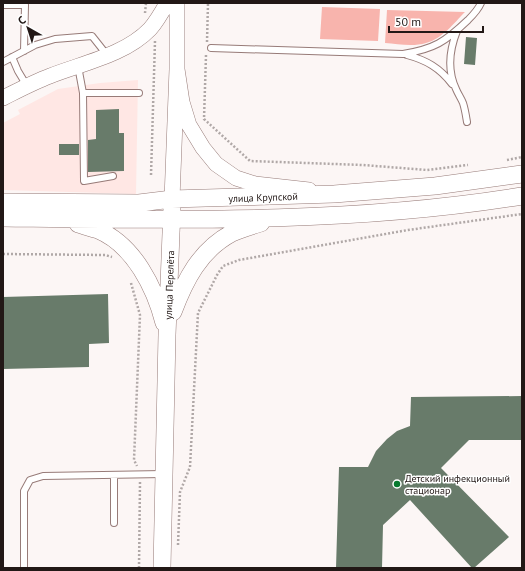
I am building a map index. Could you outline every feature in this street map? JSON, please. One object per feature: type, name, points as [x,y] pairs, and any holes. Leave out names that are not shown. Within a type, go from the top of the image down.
[{"type":"main road","name":"улица Крупской","points":[[3,202],[139,202],[172,199],[334,194],[435,186],[522,174]]},
{"type":"main road","name":"улица Крупской","points":[[3,218],[274,218],[417,209],[522,196]]},
{"type":"main road","name":"улица Перелёта","points":[[162,568],[163,474],[172,199]]},
{"type":"main road","points":[[60,218],[99,230],[115,240],[128,251],[141,269],[152,291],[161,312],[167,335]]},
{"type":"main road","points":[[167,335],[173,312],[182,289],[195,266],[208,250],[232,233],[274,218]]},
{"type":"street","points":[[3,98],[27,86],[107,56],[129,45],[150,29],[167,3]]},
{"type":"street","name":"улица Перелёта","points":[[172,199],[177,69],[177,3]]},
{"type":"street","points":[[177,69],[182,102],[189,126],[203,148],[216,164],[236,178],[255,184],[286,186],[334,194]]},
{"type":"lane","points":[[211,48],[403,54],[423,51],[441,43],[457,31],[479,8],[481,3]]},
{"type":"lane","points":[[3,5],[26,5],[24,51]]},
{"type":"lane","points":[[455,88],[451,74],[450,60],[452,45],[457,31]]},
{"type":"lane","points":[[3,62],[35,45],[55,39],[92,36],[107,56]]},
{"type":"lane","points":[[403,54],[419,58],[433,65],[446,75],[463,104],[467,122]]},
{"type":"lane","points":[[12,57],[27,86]]},
{"type":"lane","points":[[78,66],[83,93],[84,181],[113,176]]},
{"type":"lane","points":[[83,93],[139,93]]},
{"type":"lane","points":[[24,568],[24,491],[30,480],[42,476],[163,474]]},
{"type":"lane","points":[[114,475],[114,523]]},
{"type":"path","points":[[208,3],[204,119],[250,161],[364,165],[427,170],[472,165]]},
{"type":"path","points":[[151,175],[156,37]]},
{"type":"path","points":[[501,161],[522,157]]},
{"type":"path","points":[[178,553],[180,492],[190,467],[198,313],[223,266],[239,260],[408,230],[522,214]]},
{"type":"path","points":[[3,254],[105,255],[113,257]]},
{"type":"path","points":[[130,279],[140,315],[134,460],[140,475],[139,568]]},
{"type":"shaded area","points":[[322,7],[380,9],[378,41],[320,39]]},
{"type":"shaded area","points":[[387,10],[465,12],[437,38],[426,43],[411,45],[385,43]]},
{"type":"shaded area","points":[[138,80],[136,194],[3,190],[3,123],[20,114],[18,110],[58,89],[100,83]]},
{"type":"building","points":[[466,37],[477,38],[475,65],[464,64]]},
{"type":"building","points":[[119,109],[119,133],[124,133],[124,171],[88,172],[88,140],[96,139],[96,110]]},
{"type":"building","points":[[59,144],[79,144],[79,155],[59,155]]},
{"type":"building","points":[[108,294],[109,343],[89,344],[89,367],[3,369],[3,297]]},
{"type":"building","name":"Детский инфекционный стационар","points":[[522,396],[522,440],[469,440],[441,468],[509,537],[474,568],[472,568],[410,500],[383,525],[382,568],[336,568],[339,467],[368,467],[376,451],[387,439],[397,431],[410,426],[411,397]]},
{"type":"place","name":"Детский инфекционный стационар","points":[[397,484]]}]
